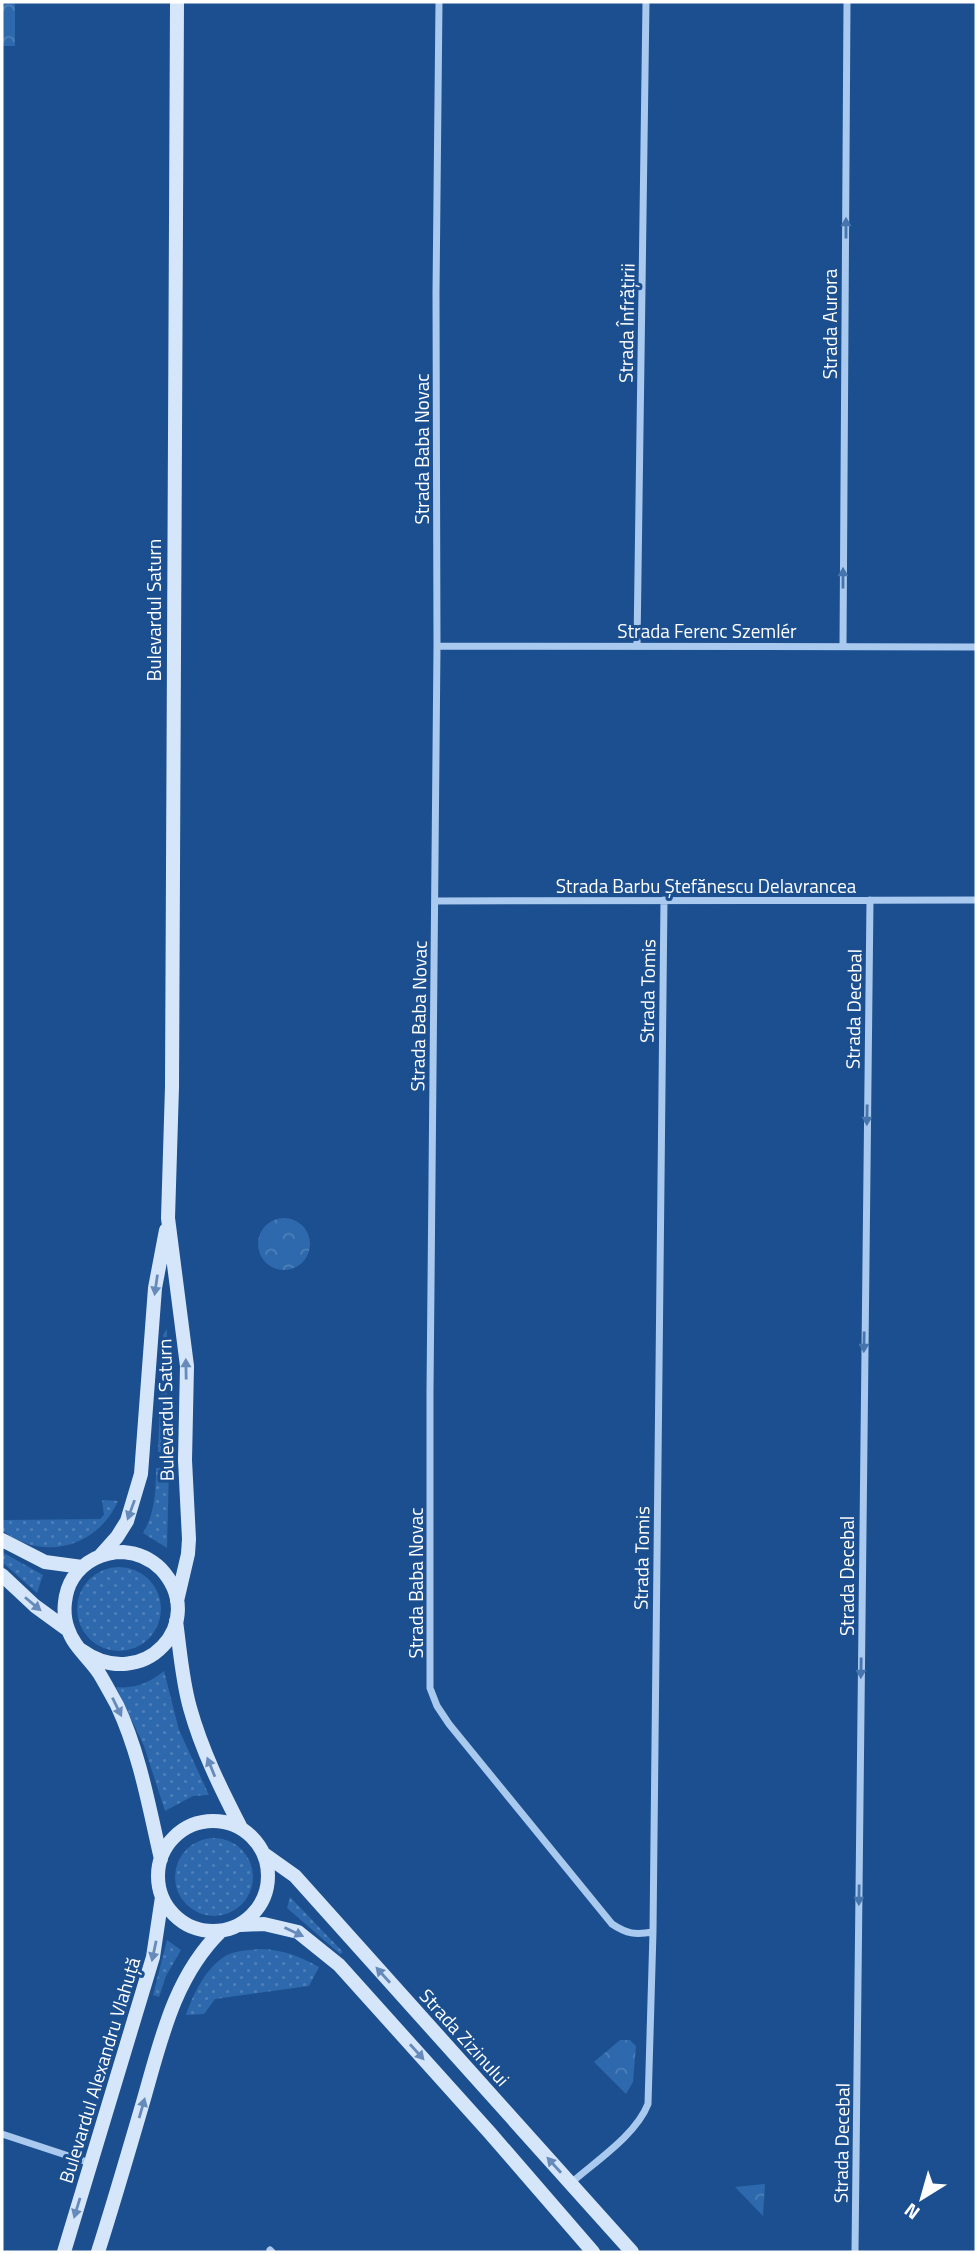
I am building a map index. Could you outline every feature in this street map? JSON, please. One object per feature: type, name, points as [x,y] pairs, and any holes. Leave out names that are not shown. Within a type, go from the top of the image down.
[{"type":"main road","name":"Bulevardul Saturn","points":[[177,2],[172,1087],[169,1218],[187,1366],[185,1460],[189,1539],[177,1601]]},
{"type":"main road","name":"Bulevardul Saturn","points":[[100,1556],[127,1521],[141,1474],[155,1289],[169,1218]]},
{"type":"main road","points":[[2,1540],[45,1562],[82,1567]]},
{"type":"main road","points":[[68,1630],[64,1609],[72,1579],[82,1567],[100,1556],[114,1552],[143,1557],[156,1564],[173,1587],[177,1601],[176,1621],[183,1677],[198,1735],[214,1775],[241,1828],[258,1844],[264,1854],[269,1874],[266,1895],[256,1912],[240,1925]]},
{"type":"main road","points":[[2,1575],[35,1606],[68,1630],[99,1672],[116,1703],[136,1753],[161,1858],[158,1878],[162,1897],[169,1909],[186,1924],[206,1931],[264,1924],[298,1932],[339,1965],[593,2252]]},
{"type":"main road","points":[[81,1650],[105,1663],[132,1664],[157,1652],[172,1632],[176,1621]]},
{"type":"main road","points":[[161,1858],[172,1840],[189,1827],[210,1821],[241,1828]]},
{"type":"main road","name":"Strada Zizinului","points":[[264,1854],[295,1876],[632,2252]]},
{"type":"main road","name":"Bulevardul Alexandru Vlahuță","points":[[64,2252],[153,1958],[162,1897]]},
{"type":"main road","points":[[98,2252],[168,2016],[193,1962],[221,1931]]},
{"type":"street","name":"Strada Baba Novac","points":[[439,2],[430,1688],[437,1706],[449,1724],[612,1924],[635,1935],[653,1932]]},
{"type":"street","name":"Strada Înfrățirii","points":[[637,645],[646,2]]},
{"type":"street","name":"Strada Aurora","points":[[843,646],[847,2]]},
{"type":"street","name":"Strada Ferenc Szemlér","points":[[437,646],[976,647]]},
{"type":"street","name":"Strada Tomis","points":[[571,2184],[632,2130],[643,2117],[648,2104],[653,1932],[664,900]]},
{"type":"street","name":"Strada Decebal","points":[[855,2252],[870,900]]},
{"type":"street","name":"Strada Barbu Ștefănescu Delavrancea","points":[[435,901],[976,900]]},
{"type":"street","points":[[2,2134],[91,2164]]},
{"type":"green space","points":[[2,2],[15,2],[15,46],[2,46]]},
{"type":"green space","points":[[284,1218],[303,1225],[310,1244],[303,1263],[284,1270],[265,1263],[258,1244],[265,1225]]},
{"type":"green space","points":[[167,1329],[167,1453],[158,1452],[163,1335]]},
{"type":"green space","points":[[156,1468],[169,1468],[167,1548],[143,1533],[152,1510]]},
{"type":"green space","points":[[102,1500],[118,1501],[97,1530],[67,1545],[34,1546],[17,1540],[2,1530],[2,1520],[100,1519],[104,1515]]},
{"type":"green space","points":[[2,1552],[43,1575],[37,1593],[2,1562]]},
{"type":"green space","points":[[119,1567],[142,1574],[154,1586],[161,1609],[154,1632],[142,1644],[119,1651],[96,1644],[84,1632],[77,1609],[84,1586],[96,1574]]},
{"type":"green space","points":[[164,1671],[179,1730],[209,1795],[193,1796],[165,1811],[144,1746],[116,1687],[141,1684]]},
{"type":"green space","points":[[214,1838],[229,1841],[241,1850],[250,1862],[253,1877],[250,1892],[241,1904],[229,1913],[214,1916],[199,1913],[187,1904],[178,1892],[175,1877],[178,1862],[187,1850],[199,1841]]},
{"type":"green space","points":[[290,1897],[343,1952],[340,1954],[287,1908]]},
{"type":"green space","points":[[167,1940],[181,1950],[166,1976],[159,1997],[153,1995]]},
{"type":"green space","points":[[261,1949],[291,1954],[319,1967],[309,1986],[215,1999],[204,2014],[186,2015],[201,1982],[219,1960],[235,1952]]},
{"type":"green space","points":[[620,2040],[630,2040],[636,2046],[633,2082],[626,2094],[594,2062]]},
{"type":"green space","points":[[765,2184],[763,2216],[735,2187]]}]
